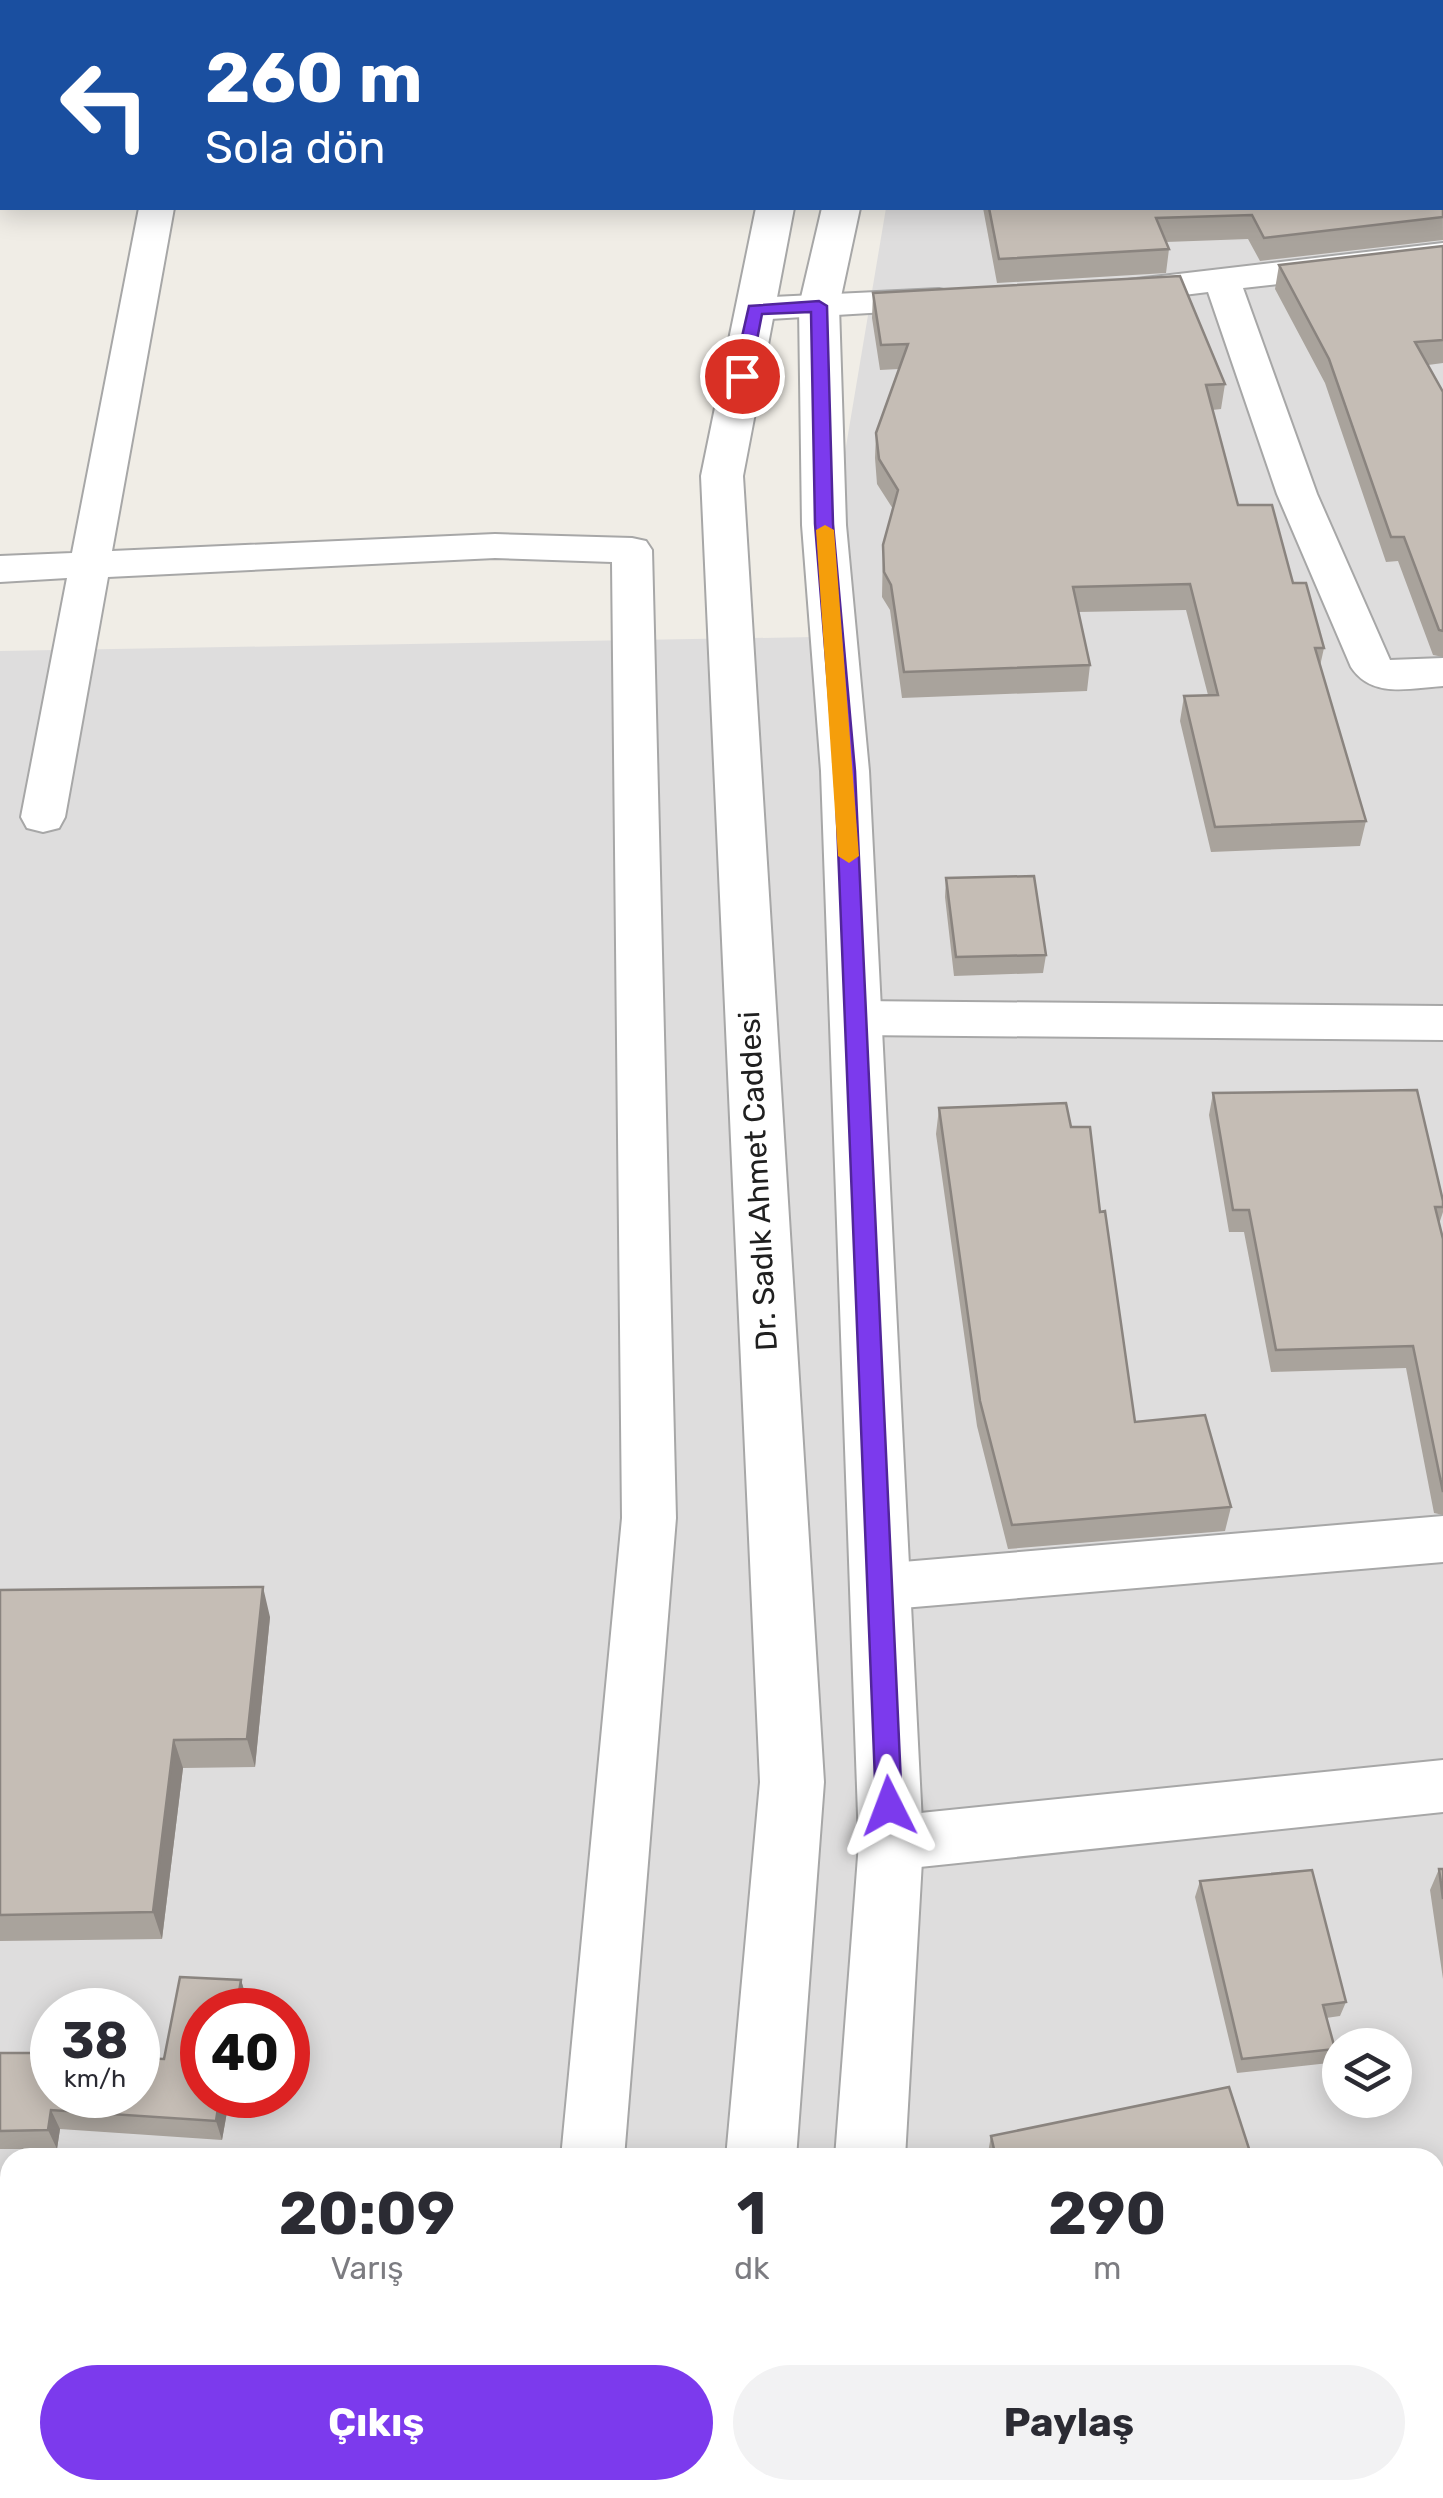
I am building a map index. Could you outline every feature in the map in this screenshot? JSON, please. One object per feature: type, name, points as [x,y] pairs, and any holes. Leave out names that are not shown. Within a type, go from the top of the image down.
[{"type":"street","points":[[43,817],[156,210]]},
{"type":"street","name":"Dr. Sadık Ahmet Caddesi","points":[[762,2148],[792,1782],[722,476],[775,210]]},
{"type":"street","points":[[841,210],[819,306],[824,524],[845,771],[891,1843],[871,2148]]},
{"type":"street","points":[[1078,294],[1443,254]]},
{"type":"street","points":[[1222,281],[1296,494],[1372,667],[1384,676],[1443,672]]},
{"type":"street","points":[[754,310],[979,298]]},
{"type":"street","points":[[0,568],[495,546],[632,550],[648,1518],[593,2148]]},
{"type":"street","points":[[854,1018],[1443,1023]]},
{"type":"street","points":[[879,1586],[1443,1539]]},
{"type":"street","points":[[891,1843],[1443,1786]]},
{"type":"shaded area","points":[[886,210],[1443,210],[1443,2148],[0,2148],[0,651],[814,637]]},
{"type":"building","points":[[989,210],[1443,210],[1443,217],[1264,238],[1252,215],[1156,218],[1169,249],[999,259]]},
{"type":"building","points":[[1443,246],[1443,340],[1415,342],[1443,392],[1443,631],[1439,630],[1404,537],[1391,537],[1329,359],[1279,265]]},
{"type":"building","points":[[1180,276],[1225,384],[1206,385],[1238,505],[1272,505],[1293,583],[1306,583],[1324,648],[1315,648],[1366,821],[1215,827],[1184,696],[1218,695],[1190,584],[1073,587],[1090,665],[904,672],[891,585],[884,572],[883,545],[898,490],[879,459],[876,433],[908,344],[881,345],[873,293]]},
{"type":"building","points":[[1034,876],[1046,955],[956,957],[946,878]]},
{"type":"building","points":[[1417,1090],[1443,1201],[1443,1207],[1435,1207],[1443,1239],[1443,1492],[1413,1346],[1276,1350],[1249,1210],[1233,1210],[1213,1093]]},
{"type":"building","points":[[1066,1103],[1071,1127],[1090,1127],[1135,1422],[1205,1415],[1231,1507],[1012,1525],[980,1401],[939,1108]]},
{"type":"building","points":[[263,1587],[247,1739],[174,1740],[153,1912],[0,1915],[0,1590]]},
{"type":"building","points":[[1312,1870],[1346,2002],[1323,2005],[1329,2028],[1322,2028],[1322,2050],[1242,2059],[1200,1881]]},
{"type":"building","points":[[180,1977],[241,1980],[240,1988],[180,1988],[180,2118],[216,2118],[216,2121],[160,2117],[160,2059],[164,2059]]},
{"type":"building","points":[[0,2053],[30,2053],[30,2118],[50,2118],[48,2130],[0,2131]]},
{"type":"building","points":[[1229,2087],[1249,2148],[994,2148],[991,2136]]},
{"type":"slow traffic","points":[[825,530],[849,856]]},
{"type":"route","points":[[742,376],[754,310],[819,306],[824,524],[845,771],[889,1806]]}]
